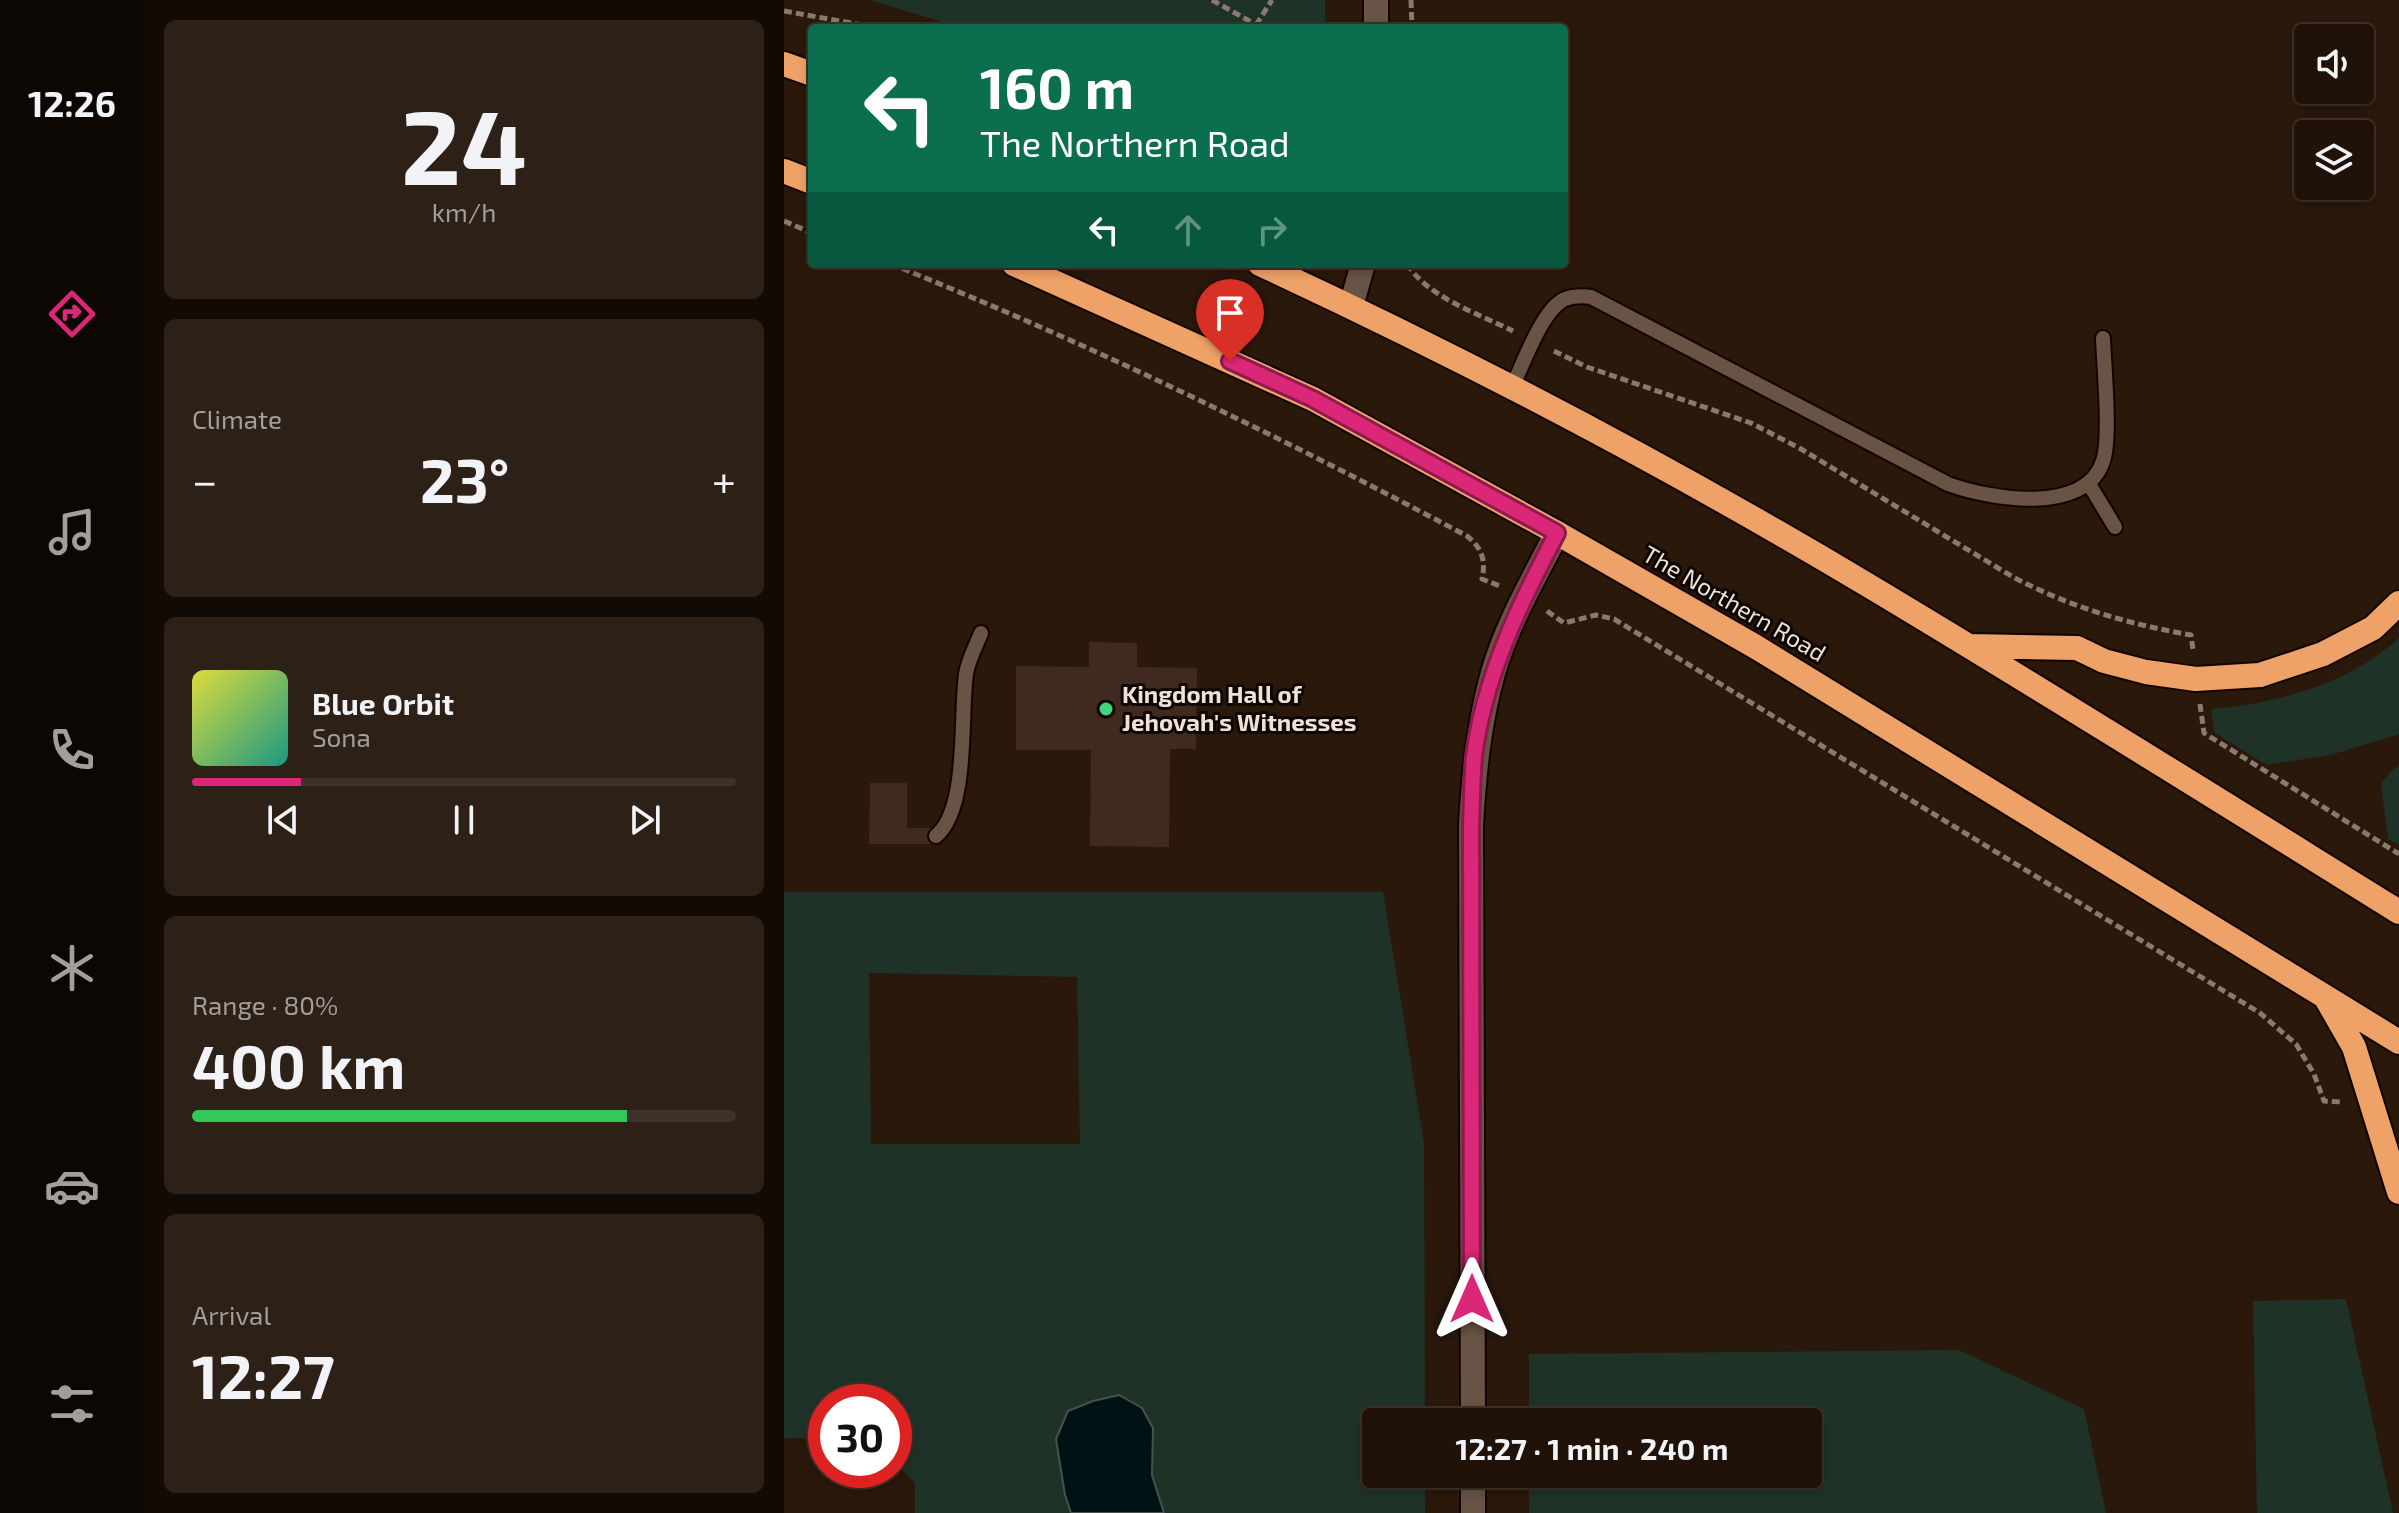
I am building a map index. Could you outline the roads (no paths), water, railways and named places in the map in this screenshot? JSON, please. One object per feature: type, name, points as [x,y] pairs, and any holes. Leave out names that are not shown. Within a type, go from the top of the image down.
[{"type":"highway","points":[[784,64],[808,73]]},
{"type":"highway","points":[[784,171],[808,180]]},
{"type":"highway","name":"The Northern Road","points":[[1023,268],[1313,399],[1557,533],[1769,655],[2399,1042]]},
{"type":"highway","points":[[1269,268],[1512,387],[1724,502],[1969,646],[2399,912]]},
{"type":"highway","points":[[1969,646],[2077,648],[2104,661],[2146,672],[2196,679],[2260,675],[2323,654],[2373,628],[2399,603]]},
{"type":"highway","points":[[2324,995],[2354,1047],[2399,1192]]},
{"type":"street","points":[[1376,0],[1376,24]]},
{"type":"street","points":[[1351,306],[1362,268]]},
{"type":"street","points":[[1473,1408],[1471,825],[1474,756],[1493,671],[1524,595],[1557,533]]},
{"type":"street","points":[[1473,1488],[1473,1513]]},
{"type":"lane","points":[[1512,387],[1553,309],[1564,299],[1591,297],[1948,484],[2022,498],[2068,495],[2089,484],[2105,458],[2103,338]]},
{"type":"lane","points":[[2089,484],[2115,527]]},
{"type":"lane","points":[[936,836],[953,814],[966,671],[981,633]]},
{"type":"place","name":"Kingdom Hall of Jehovah's Witnesses","points":[[1106,709]]}]
